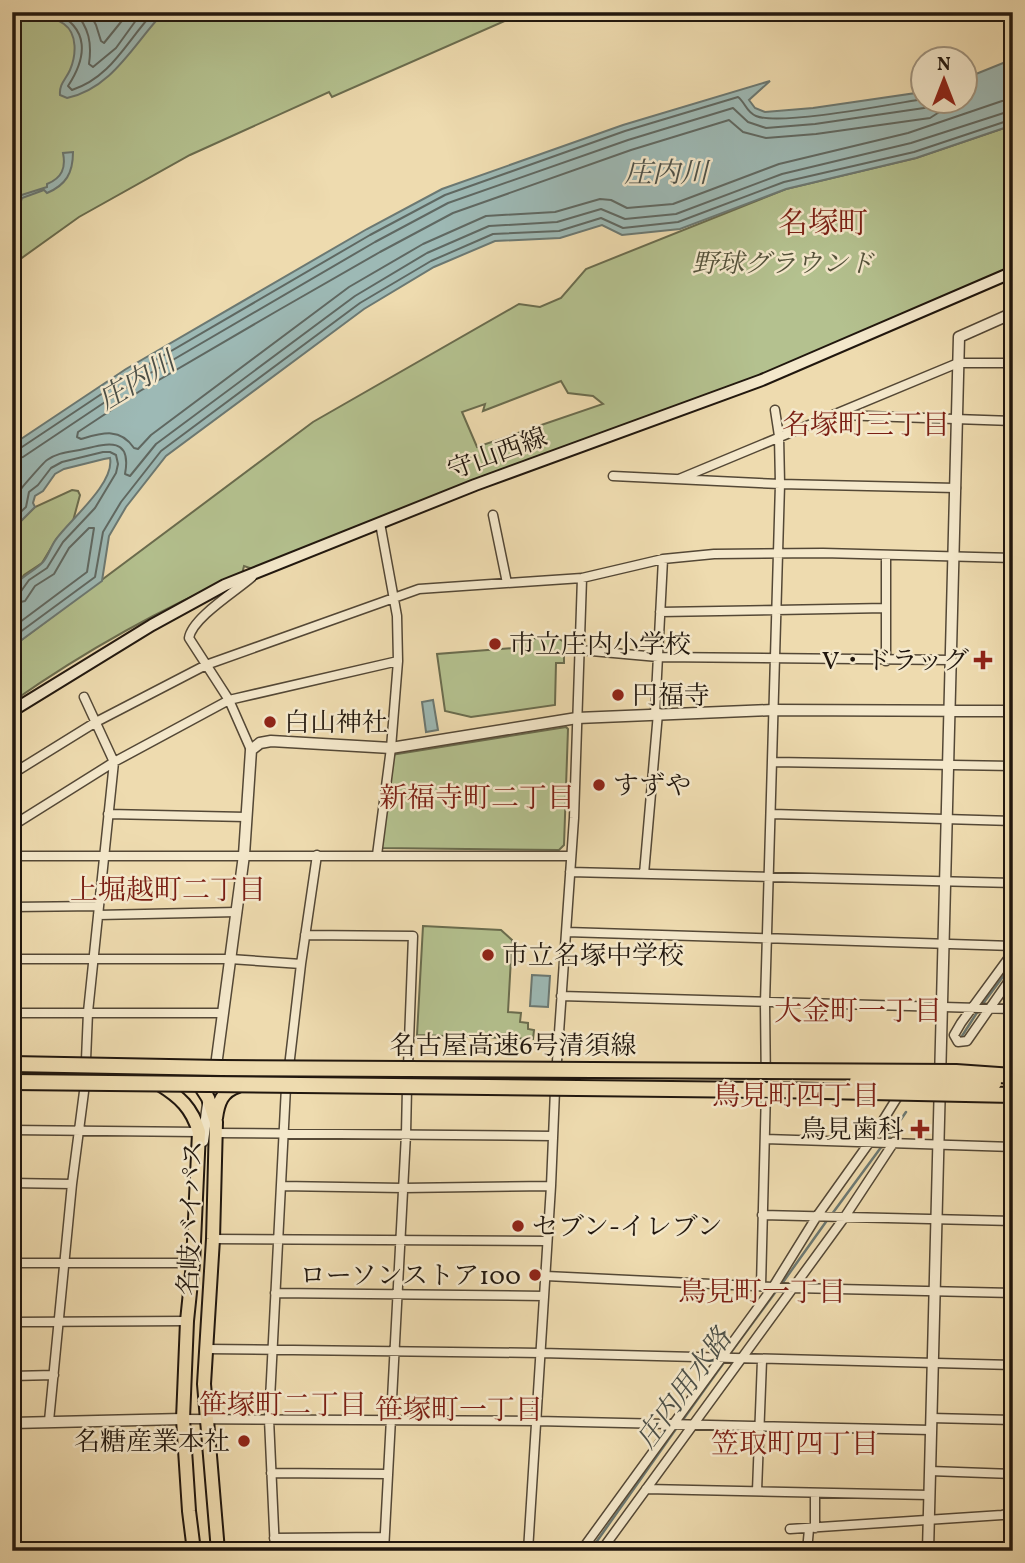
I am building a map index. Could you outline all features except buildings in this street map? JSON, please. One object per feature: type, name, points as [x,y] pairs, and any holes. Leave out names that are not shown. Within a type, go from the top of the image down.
[{"type":"highway","points":[[12,1062],[152,1064],[195,1073],[352,1078],[598,1077]]},
{"type":"highway","name":"名古屋高速6号清須線","points":[[12,1062],[956,1072],[1013,1076]]},
{"type":"highway","points":[[152,1064],[186,1072],[226,1092],[237,1086]]},
{"type":"highway","points":[[550,1089],[772,1080],[1013,1084]]},
{"type":"highway","points":[[12,1083],[213,1084]]},
{"type":"highway","name":"名古屋高速6号清須線","points":[[12,1083],[1013,1094]]},
{"type":"highway","name":"名岐バイパス","points":[[159,1084],[184,1102],[193,1115],[199,1132],[183,1419],[194,1551]]},
{"type":"highway","name":"名岐バイパス","points":[[213,1084],[216,1128],[213,1239],[204,1384],[218,1551]]},
{"type":"main road","name":"守山西線","points":[[12,711],[189,603],[260,571],[475,485],[762,380],[1013,272]]},
{"type":"street","points":[[928,1551],[959,337],[1013,313]]},
{"type":"street","points":[[679,479],[958,363],[1013,363]]},
{"type":"street","points":[[761,1286],[766,1090],[765,1003],[780,484],[779,436],[775,410]]},
{"type":"street","points":[[836,414],[1013,421]]},
{"type":"street","points":[[613,476],[780,484],[956,488]]},
{"type":"street","points":[[493,515],[507,583]]},
{"type":"street","points":[[377,855],[391,748],[398,661],[394,598],[380,523]]},
{"type":"street","points":[[12,774],[96,722],[206,665],[419,589],[582,578],[663,559],[714,554],[1013,558]]},
{"type":"street","points":[[886,555],[886,661]]},
{"type":"street","points":[[644,874],[657,713],[663,559]]},
{"type":"street","points":[[197,1186],[237,912],[251,750],[229,700],[189,634],[197,623],[260,571]]},
{"type":"street","points":[[528,1551],[551,1186],[553,1136],[550,1089],[557,1065],[567,932],[582,578]]},
{"type":"street","points":[[660,612],[886,608]]},
{"type":"street","points":[[580,650],[658,657],[951,660]]},
{"type":"street","points":[[12,826],[114,762],[229,700],[398,661]]},
{"type":"street","points":[[49,1421],[72,1184],[85,1084],[88,1013],[114,762],[85,697]]},
{"type":"street","points":[[251,750],[260,743],[271,741],[391,748],[577,718],[657,713],[1013,710]]},
{"type":"street","points":[[774,762],[1013,766]]},
{"type":"street","points":[[108,814],[246,817]]},
{"type":"street","points":[[772,814],[1013,821]]},
{"type":"street","points":[[289,1067],[317,855]]},
{"type":"street","points":[[12,856],[571,856]]},
{"type":"street","points":[[570,872],[1013,883]]},
{"type":"street","points":[[12,906],[99,911],[237,912]]},
{"type":"street","points":[[567,932],[1013,946]]},
{"type":"street","points":[[305,935],[413,936],[408,1067]]},
{"type":"street","points":[[1013,952],[956,1030],[954,1038],[958,1042],[967,1041],[1013,975]]},
{"type":"street","points":[[12,959],[230,960],[301,964]]},
{"type":"street","points":[[561,996],[1013,1009]]},
{"type":"street","points":[[12,1013],[222,1013]]},
{"type":"street","points":[[152,1064],[213,1084]]},
{"type":"street","points":[[213,1084],[239,1067],[557,1065],[1013,1069]]},
{"type":"street","points":[[237,1086],[1013,1094]]},
{"type":"street","points":[[275,1551],[269,1419],[286,1087]]},
{"type":"street","points":[[384,1551],[407,1134],[407,1088]]},
{"type":"street","points":[[580,1551],[773,1286],[900,1093]]},
{"type":"street","points":[[216,1128],[284,1132],[553,1136]]},
{"type":"street","points":[[12,1130],[199,1132]]},
{"type":"street","points":[[765,1139],[1013,1147]]},
{"type":"street","points":[[601,1551],[739,1359],[794,1288],[894,1142]]},
{"type":"street","points":[[12,1183],[72,1184]]},
{"type":"street","points":[[281,1186],[551,1186]]},
{"type":"street","points":[[762,1215],[1013,1221]]},
{"type":"street","points":[[213,1239],[547,1241]]},
{"type":"street","points":[[12,1263],[193,1263]]},
{"type":"street","points":[[546,1276],[794,1288],[1013,1293]]},
{"type":"street","points":[[275,1293],[544,1296]]},
{"type":"street","points":[[12,1322],[187,1321]]},
{"type":"street","points":[[207,1349],[541,1353],[1013,1365]]},
{"type":"street","points":[[757,1491],[762,1360]]},
{"type":"street","points":[[12,1376],[54,1375]]},
{"type":"street","points":[[12,1423],[205,1418],[537,1420],[931,1430]]},
{"type":"street","points":[[931,1418],[1013,1420]]},
{"type":"street","points":[[930,1471],[1013,1474]]},
{"type":"street","points":[[271,1473],[387,1474]]},
{"type":"street","points":[[646,1489],[929,1495]]},
{"type":"street","points":[[807,1551],[815,1493]]},
{"type":"street","points":[[790,1530],[1013,1513]]},
{"type":"street","points":[[274,1538],[384,1537]]},
{"type":"green space","points":[[12,12],[525,12],[332,97],[329,92],[190,155],[79,217],[12,265]]},
{"type":"green space","name":"野球グラウンド","points":[[1013,125],[1013,272],[798,365],[259,571],[244,566],[242,574],[124,632],[12,702],[12,647],[313,422],[519,304],[540,307],[561,298],[586,269],[786,189],[916,158]],"holes":[[[561,381],[568,393],[593,396],[603,404],[477,447],[462,412],[485,404],[483,411]]]},
{"type":"green space","points":[[72,490],[78,491],[80,495],[73,521],[57,538],[42,563],[24,575],[12,592],[12,530],[35,507]]},
{"type":"green space","points":[[556,637],[564,642],[564,663],[556,663],[555,705],[471,717],[445,711],[437,654],[513,648],[514,640]]},
{"type":"green space","points":[[566,727],[564,845],[559,850],[380,848],[391,755]]},
{"type":"green space","points":[[423,926],[501,930],[512,940],[508,1012],[521,1013],[520,1022],[528,1023],[528,1029],[534,1030],[533,1039],[417,1035]]},
{"type":"water","points":[[39,12],[164,12],[110,75],[83,93],[67,98],[60,95],[60,91],[72,64],[74,39],[64,24]]},
{"type":"water","name":"庄内川","points":[[1013,59],[1013,125],[916,158],[786,189],[680,229],[622,235],[602,225],[560,238],[495,241],[434,267],[364,309],[166,456],[126,507],[109,536],[102,581],[12,647],[12,592],[22,578],[43,562],[57,538],[99,490],[110,468],[110,458],[64,469],[55,474],[43,491],[35,496],[35,507],[12,530],[12,445],[126,369],[367,229],[442,189],[623,125],[770,81],[749,100],[755,108],[765,112],[909,94],[909,116],[979,116],[979,73]]},
{"type":"water","points":[[73,152],[72,166],[64,182],[47,193],[44,190],[12,204],[12,198],[47,187],[47,184],[62,172],[63,153]]},
{"type":"water","points":[[433,700],[438,730],[426,732],[422,702]]},
{"type":"water","points":[[532,975],[550,976],[548,1007],[530,1006]]},
{"type":"waterway","name":"庄内用水路","points":[[982,1005],[1013,963]]},
{"type":"waterway","name":"庄内用水路","points":[[962,1036],[978,1011]]},
{"type":"waterway","name":"庄内用水路","points":[[886,1141],[906,1112]]},
{"type":"waterway","name":"庄内用水路","points":[[832,1214],[882,1146]]},
{"type":"waterway","name":"庄内用水路","points":[[781,1285],[828,1219]]},
{"type":"waterway","name":"庄内用水路","points":[[729,1355],[777,1290]]},
{"type":"waterway","name":"庄内用水路","points":[[682,1421],[725,1361]]},
{"type":"waterway","name":"庄内用水路","points":[[590,1551],[678,1426]]},
{"type":"place","name":"市立庄内小学校","points":[[495,644]]},
{"type":"place","name":"V・ドラッグ","points":[[983,660]]},
{"type":"place","name":"円福寺","points":[[618,695]]},
{"type":"place","name":"白山神社","points":[[270,722]]},
{"type":"place","name":"すずや","points":[[599,785]]},
{"type":"place","name":"市立名塚中学校","points":[[488,955]]},
{"type":"place","name":"鳥見歯科","points":[[920,1129]]},
{"type":"place","name":"セブン-イレブン","points":[[518,1226]]},
{"type":"place","name":"ローソンストア100","points":[[535,1275]]},
{"type":"place","name":"名糖産業本社","points":[[244,1441]]},
{"type":"district","name":"名塚町","points":[[823,223]]},
{"type":"district","name":"名塚町三丁目","points":[[866,424]]},
{"type":"district","name":"新福寺町二丁目","points":[[477,797]]},
{"type":"district","name":"上堀越町二丁目","points":[[168,889]]},
{"type":"district","name":"大金町一丁目","points":[[858,1010]]},
{"type":"district","name":"鳥見町四丁目","points":[[796,1095]]},
{"type":"district","name":"鳥見町一丁目","points":[[762,1291]]},
{"type":"district","name":"笹塚町二丁目","points":[[283,1404]]},
{"type":"district","name":"笹塚町一丁目","points":[[459,1409]]},
{"type":"district","name":"笠取町四丁目","points":[[795,1443]]}]
